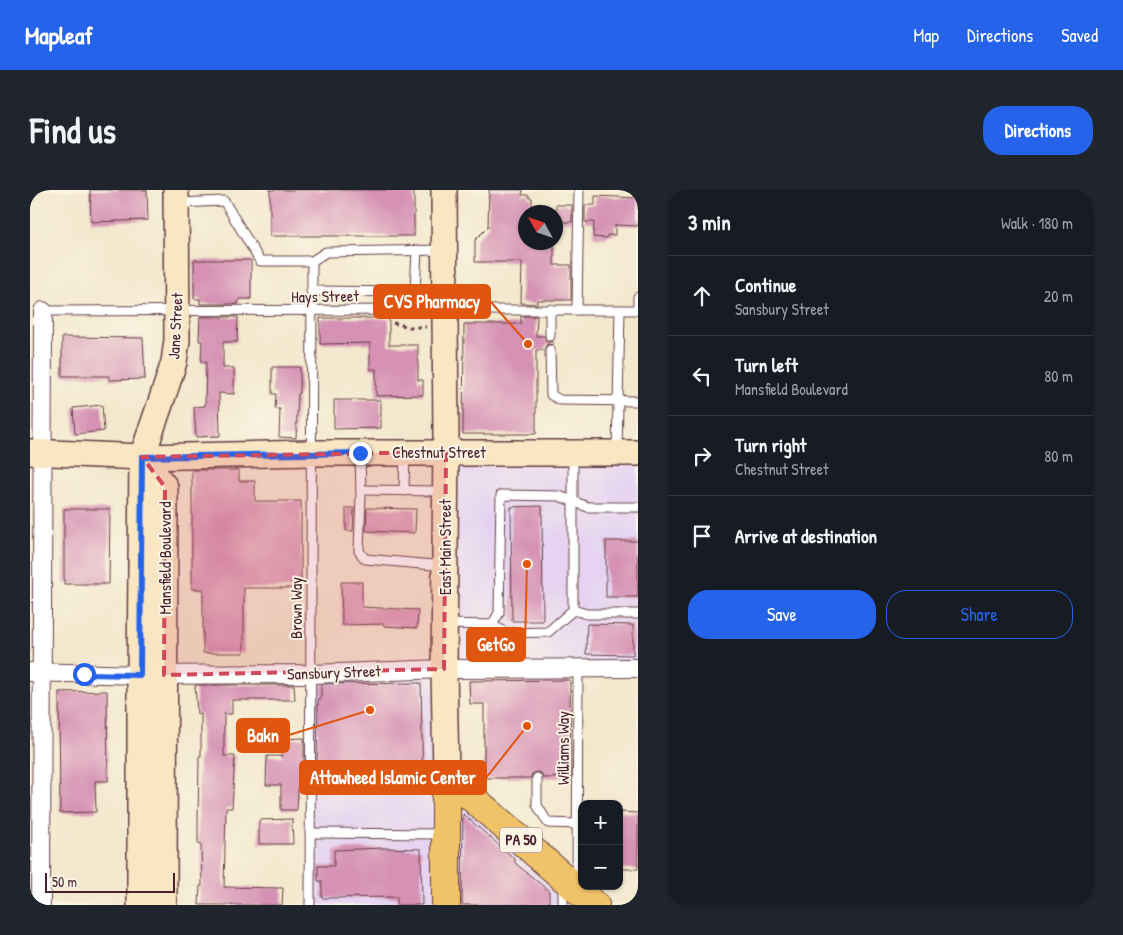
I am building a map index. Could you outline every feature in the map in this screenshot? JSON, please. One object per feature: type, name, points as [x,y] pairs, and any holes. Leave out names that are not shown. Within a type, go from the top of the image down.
[{"type":"main road","name":"East Main Street","points":[[444,190],[446,309],[444,669],[446,905]]},
{"type":"main road","name":"Jane Street","points":[[142,457],[174,362],[177,340],[176,196]]},
{"type":"main road","name":"Chestnut Street","points":[[37,452],[142,457],[406,452],[628,453]]},
{"type":"main road","name":"Mansfield Boulevard","points":[[142,457],[164,487],[164,905]]},
{"type":"main road","name":"Mansfield Boulevard","points":[[140,905],[142,457]]},
{"type":"main road","name":"PA 50","points":[[446,775],[575,894]]},
{"type":"street","points":[[41,905],[35,672],[37,452],[43,311]]},
{"type":"street","name":"Sansbury Street","points":[[35,672],[164,675],[311,674],[444,669],[638,668]]},
{"type":"lane","points":[[577,310],[579,190]]},
{"type":"lane","points":[[176,196],[224,201],[260,261],[312,261],[326,252],[444,250]]},
{"type":"lane","points":[[311,291],[415,292],[417,250]]},
{"type":"lane","name":"Brown Way","points":[[310,905],[312,261]]},
{"type":"lane","points":[[638,297],[638,310]]},
{"type":"lane","points":[[550,309],[550,336]]},
{"type":"lane","points":[[620,310],[618,400],[628,453]]},
{"type":"lane","name":"Hays Street","points":[[43,311],[638,310]]},
{"type":"lane","points":[[550,350],[550,395],[560,400],[638,401]]},
{"type":"lane","points":[[404,490],[406,452]]},
{"type":"lane","points":[[360,453],[359,551],[365,559],[445,566]]},
{"type":"lane","points":[[445,624],[492,625],[506,633],[548,632],[573,610],[573,453]]},
{"type":"lane","points":[[361,490],[445,491]]},
{"type":"lane","points":[[492,625],[500,613],[501,495],[559,496],[588,507],[638,507]]},
{"type":"lane","points":[[573,610],[587,614],[638,614]]},
{"type":"lane","name":"Williams Way","points":[[578,668],[578,800]]},
{"type":"lane","points":[[537,778],[537,805],[548,823],[578,824]]},
{"type":"lane","name":"Williams Way","points":[[575,894],[578,824]]},
{"type":"lane","points":[[310,833],[446,834]]},
{"type":"path","points":[[392,322],[397,325],[410,327],[427,327]]},
{"type":"highlighted area","points":[[446,452],[444,669],[164,675],[165,487],[142,457]]},
{"type":"shaded area","points":[[456,464],[638,465],[638,666],[433,681],[466,808],[557,892],[557,905],[310,905],[311,674],[456,660]]},
{"type":"building","points":[[90,190],[147,190],[148,220],[91,222]]},
{"type":"building","points":[[270,190],[414,190],[414,236],[270,236]]},
{"type":"building","points":[[489,190],[523,190],[522,195],[529,195],[529,198],[532,198],[532,205],[518,205],[518,250],[554,250],[554,265],[571,265],[571,300],[537,300],[537,304],[521,303],[522,262],[475,262],[475,240],[488,227]]},
{"type":"building","points":[[595,196],[638,198],[638,226],[615,225],[615,235],[607,235],[607,238],[593,237],[594,222],[585,222],[585,205],[595,205]]},
{"type":"building","points":[[563,205],[572,205],[572,222],[563,222]]},
{"type":"building","points":[[194,260],[251,260],[251,299],[239,299],[238,304],[200,304],[200,299],[194,299]]},
{"type":"building","points":[[521,316],[537,316],[536,336],[544,336],[547,342],[553,341],[553,345],[547,344],[544,350],[536,350],[536,434],[463,434],[464,324],[521,324]]},
{"type":"building","points":[[200,317],[238,317],[237,342],[223,342],[223,368],[234,368],[234,394],[219,393],[220,436],[196,437],[194,407],[205,406],[206,362],[201,362],[202,341],[199,341]]},
{"type":"building","points":[[320,318],[389,318],[389,345],[418,345],[418,380],[423,380],[423,395],[376,396],[376,369],[370,369],[370,343],[320,344]]},
{"type":"building","points":[[62,337],[143,338],[145,379],[109,380],[109,376],[62,376]]},
{"type":"building","points":[[272,367],[300,367],[296,438],[279,437],[280,409],[275,409],[276,394],[272,394]]},
{"type":"building","points":[[334,400],[381,400],[381,428],[334,429]]},
{"type":"building","points":[[102,405],[104,431],[75,434],[73,408]]},
{"type":"building","points":[[192,470],[239,470],[239,481],[255,481],[255,501],[301,501],[301,588],[244,588],[244,653],[203,653],[203,589],[192,589]]},
{"type":"building","points":[[542,506],[543,621],[512,621],[511,507]]},
{"type":"building","points":[[346,508],[354,508],[353,531],[346,531]]},
{"type":"building","points":[[367,508],[416,509],[415,533],[366,531]]},
{"type":"building","points":[[64,509],[110,509],[109,584],[64,584]]},
{"type":"building","points":[[606,541],[638,541],[638,597],[606,597]]},
{"type":"building","points":[[341,582],[362,582],[362,607],[418,610],[417,628],[384,626],[384,624],[342,625]]},
{"type":"building","points":[[587,624],[633,625],[633,655],[586,654]]},
{"type":"building","points":[[570,680],[571,777],[543,778],[541,773],[537,772],[532,774],[531,778],[484,778],[484,704],[470,704],[469,681]]},
{"type":"building","points":[[421,683],[423,791],[361,792],[361,770],[317,770],[318,699],[321,699],[321,684]]},
{"type":"building","points":[[195,685],[294,685],[295,700],[232,700],[232,714],[224,714],[224,756],[235,756],[232,808],[226,808],[224,887],[283,888],[282,905],[199,905],[200,886],[202,886],[201,843],[198,844],[201,714],[197,714]]},
{"type":"building","points":[[107,691],[108,781],[95,781],[96,812],[60,813],[59,692]]},
{"type":"building","points":[[304,738],[304,770],[299,770],[297,810],[281,810],[281,785],[266,785],[267,756],[282,756],[282,739]]},
{"type":"building","points":[[623,812],[638,813],[638,869],[623,869]]},
{"type":"building","points":[[463,814],[515,859],[515,863],[549,891],[549,905],[462,905]]},
{"type":"building","points":[[292,819],[293,844],[259,844],[259,820]]},
{"type":"building","points":[[421,849],[422,905],[397,905],[397,897],[322,898],[322,881],[318,881],[318,866],[334,866],[334,850]]},
{"type":"place","name":"CVS Pharmacy","points":[[528,344]]},
{"type":"place","name":"GetGo","points":[[527,564]]},
{"type":"place","name":"Bakn","points":[[370,710]]},
{"type":"place","name":"Attawheed Islamic Center","points":[[527,726]]},
{"type":"route","points":[[84,674],[140,675],[142,457],[360,453]]}]
